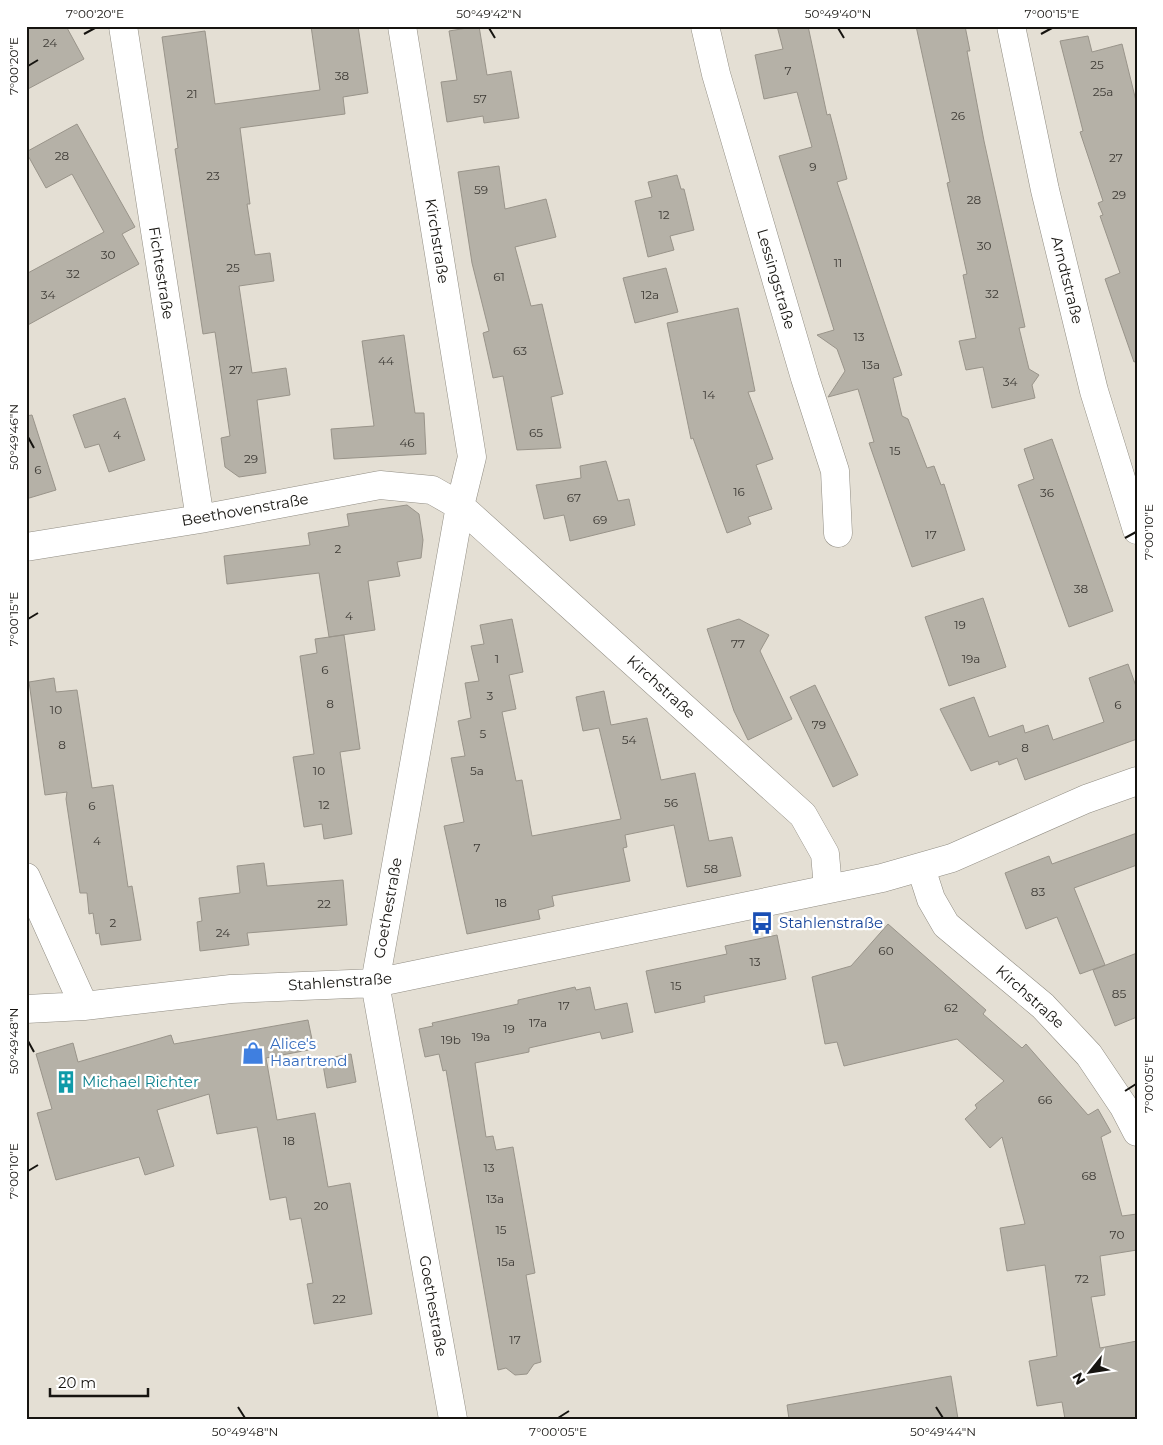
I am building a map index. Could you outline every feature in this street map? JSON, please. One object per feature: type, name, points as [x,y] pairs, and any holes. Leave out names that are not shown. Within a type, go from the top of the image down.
[{"type":"street","name":"Fichtestraße","points":[[123,26],[200,519]]},
{"type":"street","name":"Kirchstraße","points":[[402,26],[472,457]]},
{"type":"street","name":"Lessingstraße","points":[[706,26],[725,102],[805,378],[835,472],[838,533]]},
{"type":"street","name":"Arndtstraße","points":[[1012,26],[1045,190],[1094,391],[1137,530]]},
{"type":"street","name":"Goethestraße","points":[[453,1419],[375,983],[460,506],[472,457]]},
{"type":"street","name":"Beethovenstraße","points":[[26,547],[200,519],[380,485],[432,490],[460,506]]},
{"type":"street","name":"Kirchstraße","points":[[460,506],[803,815],[825,854],[828,888]]},
{"type":"street","name":"Stahlenstraße","points":[[26,1009],[84,1006],[231,988],[375,983],[882,878],[921,868],[952,858],[1086,799],[1137,781]]},
{"type":"street","name":"Kirchstraße","points":[[921,868],[931,899],[946,925],[1043,1006],[1089,1055],[1124,1107],[1137,1132]]},
{"type":"street","points":[[26,876],[84,1006]]},
{"type":"building","points":[[26,26],[66,26],[84,59],[26,90]]},
{"type":"building","points":[[311,26],[358,26],[368,93],[343,97],[345,114],[240,128],[250,204],[247,204],[255,255],[270,253],[274,281],[239,286],[252,373],[286,368],[290,395],[257,400],[266,473],[239,477],[225,467],[221,438],[230,436],[215,332],[203,334],[175,149],[178,148],[162,37],[205,31],[215,104],[320,90]]},
{"type":"building","points":[[479,26],[487,75],[511,71],[519,118],[484,123],[483,116],[447,122],[441,82],[457,80],[449,31]]},
{"type":"building","points":[[777,26],[808,26],[827,115],[830,114],[847,179],[837,182],[902,375],[893,378],[902,416],[908,419],[927,468],[934,466],[941,485],[944,484],[965,550],[912,567],[869,443],[874,442],[858,389],[828,397],[845,371],[837,349],[817,335],[834,330],[779,156],[812,147],[797,92],[764,99],[755,55],[783,49]]},
{"type":"building","points":[[916,26],[965,26],[970,51],[967,51],[984,141],[1025,327],[1019,328],[1029,369],[1039,375],[1032,385],[1035,398],[992,408],[983,367],[966,370],[959,341],[976,338],[963,275],[967,274],[947,183],[950,182]]},
{"type":"building","points":[[1088,36],[1092,52],[1122,44],[1137,105],[1137,361],[1134,362],[1105,279],[1120,273],[1100,216],[1103,215],[1098,203],[1103,201],[1080,132],[1083,131],[1060,41]]},
{"type":"building","points":[[77,124],[135,227],[122,234],[139,264],[26,326],[26,274],[104,232],[72,174],[46,188],[26,152]]},
{"type":"building","points":[[499,166],[505,209],[546,199],[556,237],[515,247],[531,306],[542,304],[563,394],[551,397],[561,448],[517,450],[503,376],[493,378],[483,333],[489,331],[472,263],[458,172]]},
{"type":"building","points":[[677,175],[681,189],[684,189],[694,230],[670,236],[674,250],[648,257],[635,201],[652,197],[648,182]]},
{"type":"building","points":[[666,268],[678,312],[635,323],[623,278]]},
{"type":"building","points":[[738,308],[755,391],[748,392],[773,459],[756,465],[772,509],[748,517],[751,524],[727,533],[693,438],[691,439],[667,323]]},
{"type":"building","points":[[404,335],[415,413],[424,413],[426,454],[334,459],[331,429],[374,426],[362,341]]},
{"type":"building","points":[[125,398],[145,460],[109,472],[99,444],[85,448],[73,415]]},
{"type":"building","points":[[32,415],[56,490],[26,499],[26,416]]},
{"type":"building","points":[[1052,439],[1113,611],[1069,627],[1018,485],[1034,479],[1024,449]]},
{"type":"building","points":[[606,461],[618,501],[629,499],[635,525],[570,541],[564,515],[544,519],[536,485],[581,478],[580,466]]},
{"type":"building","points":[[407,505],[419,514],[423,540],[421,558],[397,562],[400,576],[368,581],[375,630],[329,637],[319,573],[227,584],[224,556],[310,545],[308,533],[349,526],[347,514]]},
{"type":"building","points":[[983,598],[1006,667],[949,686],[925,617]]},
{"type":"building","points":[[512,619],[523,672],[509,675],[516,709],[502,712],[516,781],[522,780],[532,836],[621,819],[599,728],[583,731],[576,697],[604,691],[611,725],[647,718],[661,780],[695,773],[709,841],[732,837],[741,876],[687,887],[674,825],[625,835],[627,847],[623,848],[630,881],[552,896],[554,906],[538,910],[540,919],[467,934],[444,826],[464,822],[451,758],[465,756],[458,721],[471,718],[465,683],[479,681],[471,646],[484,644],[480,625]]},
{"type":"building","points":[[739,619],[769,635],[760,651],[792,719],[748,740],[734,711],[707,629]]},
{"type":"building","points":[[344,635],[360,749],[340,752],[352,834],[324,839],[322,824],[304,827],[293,757],[314,754],[300,656],[317,653],[315,639]]},
{"type":"building","points":[[1128,664],[1137,689],[1137,739],[1025,780],[1017,758],[999,765],[998,761],[971,771],[940,709],[974,697],[989,737],[1023,725],[1025,733],[1048,725],[1053,740],[1104,722],[1089,678]]},
{"type":"building","points":[[54,678],[56,692],[77,690],[92,788],[113,785],[128,887],[132,886],[141,940],[101,945],[99,933],[96,934],[93,913],[89,914],[87,893],[80,893],[66,799],[67,792],[45,795],[29,682]]},
{"type":"building","points":[[815,685],[858,775],[833,787],[790,697]]},
{"type":"building","points":[[1137,833],[1137,865],[1074,888],[1105,965],[1080,974],[1057,917],[1026,929],[1005,873],[1049,856],[1052,864]]},
{"type":"building","points":[[264,863],[267,886],[343,880],[347,925],[247,933],[249,945],[200,951],[197,922],[202,921],[199,898],[240,893],[237,866]]},
{"type":"building","points":[[888,924],[986,1010],[983,1014],[1022,1048],[1026,1044],[1088,1115],[1098,1109],[1111,1132],[1101,1137],[1122,1216],[1137,1214],[1137,1250],[1100,1256],[1105,1295],[1091,1297],[1100,1348],[1137,1341],[1137,1419],[1065,1419],[1062,1402],[1037,1406],[1029,1361],[1057,1356],[1045,1265],[1007,1271],[1000,1228],[1025,1224],[1002,1137],[990,1148],[965,1119],[977,1108],[975,1105],[1004,1081],[957,1039],[844,1066],[837,1042],[825,1044],[812,977],[851,966]]},
{"type":"building","points":[[777,935],[786,979],[704,996],[705,1002],[655,1013],[646,971],[727,954],[725,946]]},
{"type":"building","points":[[1137,953],[1137,1017],[1115,1026],[1093,970]]},
{"type":"building","points":[[575,987],[576,990],[590,987],[595,1010],[627,1003],[633,1032],[602,1039],[600,1032],[529,1048],[529,1052],[475,1063],[486,1137],[493,1136],[496,1150],[513,1147],[535,1273],[526,1275],[541,1362],[534,1364],[527,1374],[515,1375],[506,1368],[498,1370],[446,1070],[443,1071],[439,1054],[425,1057],[419,1029],[433,1026],[432,1023],[518,1004],[518,1000]]},
{"type":"building","points":[[308,1020],[314,1049],[266,1058],[277,1120],[315,1113],[328,1187],[350,1183],[372,1314],[314,1324],[307,1284],[313,1283],[301,1218],[290,1220],[286,1197],[270,1200],[257,1127],[217,1134],[209,1094],[157,1110],[174,1166],[145,1175],[139,1157],[56,1180],[37,1113],[52,1109],[36,1054],[73,1043],[78,1062],[171,1035],[174,1044]]},
{"type":"building","points":[[351,1054],[356,1082],[327,1088],[322,1059]]},
{"type":"building","points":[[951,1376],[958,1419],[789,1419],[787,1405]]},
{"type":"place","name":"Stahlenstraße","points":[[762,923]]},
{"type":"place","name":"Alice's Haartrend","points":[[253,1053]]},
{"type":"place","name":"Michael Richter","points":[[66,1082]]}]
